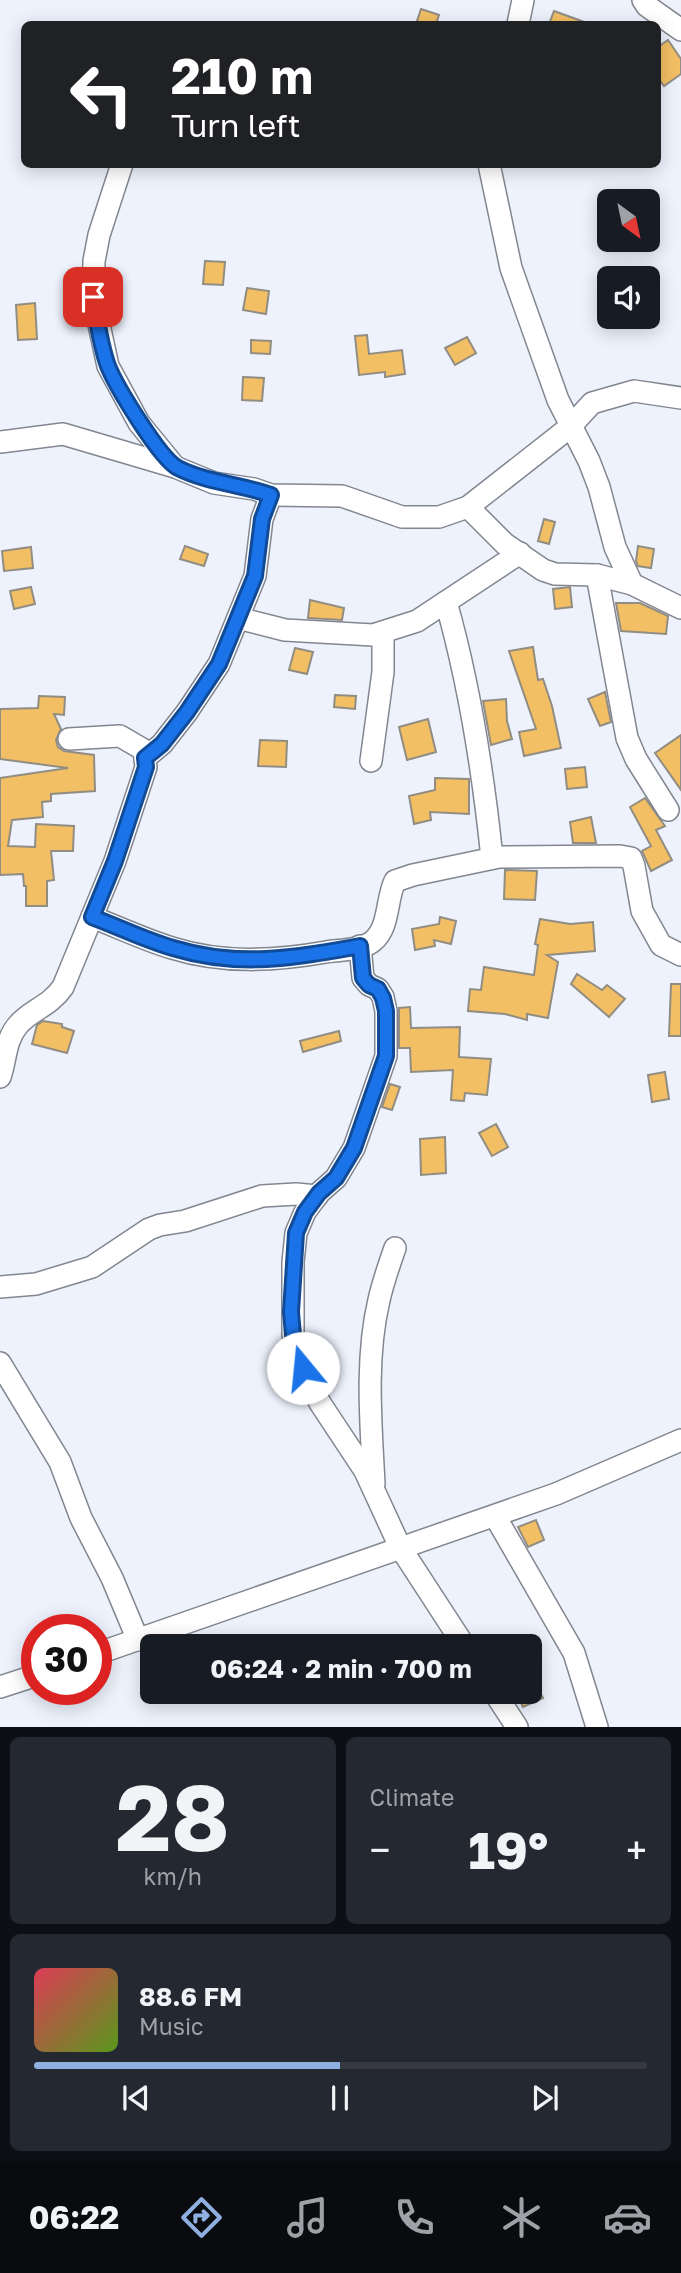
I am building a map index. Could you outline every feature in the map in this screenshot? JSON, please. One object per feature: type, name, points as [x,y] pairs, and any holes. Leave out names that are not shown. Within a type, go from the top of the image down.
[{"type":"street","points":[[519,21],[523,0]]},
{"type":"street","points":[[642,1],[681,30]]},
{"type":"street","points":[[121,168],[99,235],[94,261],[93,297],[108,366],[139,423],[175,467]]},
{"type":"street","points":[[490,168],[511,268],[558,400],[599,487],[615,547],[632,584]]},
{"type":"street","points":[[0,442],[63,434],[175,467],[214,482],[271,495],[342,496],[402,517],[439,517],[468,507],[570,428],[592,403],[634,391],[681,398]]},
{"type":"street","points":[[145,758],[162,744],[219,664],[255,576],[262,519],[271,495]]},
{"type":"street","points":[[468,507],[505,544],[543,570],[555,574],[597,575],[632,584],[681,608]]},
{"type":"street","points":[[238,618],[285,630],[373,635],[417,621],[520,553]]},
{"type":"street","points":[[597,575],[627,738],[636,759],[668,810]]},
{"type":"street","points":[[446,602],[461,652],[475,724],[492,858]]},
{"type":"street","points":[[371,761],[383,682],[383,632]]},
{"type":"street","points":[[0,1077],[8,1043],[17,1026],[54,999],[64,987],[115,861],[146,767],[144,750],[120,736],[69,739]]},
{"type":"street","points":[[92,917],[172,948],[239,960],[290,959],[360,946],[373,941],[386,920],[390,891],[395,881],[413,875],[492,858],[620,856],[631,858],[635,866],[642,911],[661,945],[681,955]]},
{"type":"street","points":[[360,946],[363,978],[378,989],[383,998],[386,1011],[386,1056],[354,1148],[336,1178],[305,1212],[296,1233],[293,1262],[293,1335],[303,1368],[320,1403],[365,1471],[400,1547],[457,1634]]},
{"type":"street","points":[[0,1287],[36,1284],[92,1267],[149,1229],[160,1225],[186,1221],[262,1196],[317,1196]]},
{"type":"street","points":[[374,1489],[370,1394],[375,1325],[379,1301],[395,1248]]},
{"type":"street","points":[[0,1363],[60,1462],[81,1518],[112,1578],[138,1640]]},
{"type":"street","points":[[112,1649],[556,1494],[681,1440]]},
{"type":"street","points":[[495,1516],[574,1653],[597,1727]]},
{"type":"street","points":[[0,1687],[21,1680]]},
{"type":"street","points":[[502,1704],[517,1727]]},
{"type":"building","points":[[421,9],[439,15],[437,21],[417,21]]},
{"type":"building","points":[[554,11],[582,21],[550,21]]},
{"type":"building","points":[[668,40],[681,59],[681,74],[664,86],[661,82],[661,45]]},
{"type":"building","points":[[205,261],[225,262],[223,285],[203,284]]},
{"type":"building","points":[[247,288],[269,291],[266,314],[243,310]]},
{"type":"building","points":[[35,303],[37,339],[18,340],[16,305]]},
{"type":"building","points":[[367,335],[369,354],[402,350],[405,374],[385,377],[385,372],[359,375],[355,336]]},
{"type":"building","points":[[467,337],[476,353],[455,365],[445,348]]},
{"type":"building","points":[[251,340],[271,341],[270,354],[251,353]]},
{"type":"building","points":[[243,377],[264,378],[262,401],[242,400]]},
{"type":"building","points":[[544,519],[555,522],[549,544],[538,541]]},
{"type":"building","points":[[185,546],[208,554],[204,566],[180,559]]},
{"type":"building","points":[[638,546],[654,549],[651,568],[638,566]]},
{"type":"building","points":[[31,547],[33,568],[4,571],[2,551]]},
{"type":"building","points":[[31,587],[35,604],[14,609],[10,591]]},
{"type":"building","points":[[570,587],[572,607],[555,609],[553,589]]},
{"type":"building","points":[[310,600],[344,608],[342,620],[308,618]]},
{"type":"building","points":[[616,603],[640,603],[668,616],[666,634],[621,631]]},
{"type":"building","points":[[533,647],[538,680],[543,679],[561,748],[524,756],[519,732],[536,729],[509,651]]},
{"type":"building","points":[[295,648],[313,652],[307,674],[289,670]]},
{"type":"building","points":[[605,692],[611,722],[600,726],[588,699]]},
{"type":"building","points":[[335,695],[356,696],[355,709],[334,707]]},
{"type":"building","points":[[39,696],[65,697],[64,715],[54,714],[61,729],[56,740],[58,747],[64,751],[94,755],[95,791],[51,794],[51,801],[42,802],[43,817],[12,820],[8,846],[35,847],[36,824],[74,826],[73,851],[51,851],[54,880],[47,881],[47,906],[26,906],[23,874],[0,875],[0,778],[68,768],[0,759],[0,709],[38,708]]},
{"type":"building","points":[[506,699],[507,721],[512,739],[491,745],[483,701]]},
{"type":"building","points":[[428,719],[436,752],[407,760],[399,727]]},
{"type":"building","points":[[681,735],[681,790],[655,753]]},
{"type":"building","points":[[260,740],[287,741],[286,767],[258,766]]},
{"type":"building","points":[[585,767],[587,787],[567,789],[565,769]]},
{"type":"building","points":[[435,778],[469,779],[469,814],[430,812],[431,820],[414,824],[409,796],[435,790]]},
{"type":"building","points":[[645,798],[665,826],[656,830],[672,860],[651,871],[642,851],[651,846],[630,807]]},
{"type":"building","points":[[591,817],[596,843],[573,843],[570,822]]},
{"type":"building","points":[[505,870],[537,871],[535,900],[504,899]]},
{"type":"building","points":[[440,917],[456,921],[451,944],[434,940],[435,946],[415,950],[412,929],[439,924]]},
{"type":"building","points":[[540,919],[570,924],[593,922],[595,951],[547,955],[558,962],[548,1018],[527,1014],[527,1020],[505,1014],[468,1011],[470,989],[481,990],[484,967],[534,975],[538,945],[535,944]]},
{"type":"building","points":[[577,974],[602,990],[607,985],[625,999],[609,1017],[571,984]]},
{"type":"building","points":[[671,984],[681,984],[681,1036],[669,1036]]},
{"type":"building","points":[[410,1007],[411,1028],[460,1027],[459,1057],[491,1059],[487,1095],[465,1093],[464,1101],[451,1100],[453,1070],[411,1072],[410,1048],[399,1048],[399,1008]]},
{"type":"building","points":[[43,1021],[62,1024],[62,1027],[74,1031],[67,1053],[32,1044],[37,1025]]},
{"type":"building","points":[[339,1031],[341,1041],[303,1052],[300,1041]]},
{"type":"building","points":[[665,1072],[669,1099],[652,1102],[648,1075]]},
{"type":"building","points":[[390,1084],[400,1087],[392,1110],[382,1107]]},
{"type":"building","points":[[496,1124],[508,1147],[492,1156],[479,1133]]},
{"type":"building","points":[[445,1137],[446,1173],[421,1175],[420,1139]]},
{"type":"building","points":[[536,1520],[544,1540],[528,1547],[518,1527]]},
{"type":"route","points":[[93,297],[108,366],[139,423],[175,467],[214,482],[271,495],[262,519],[255,576],[236,624],[219,664],[187,712],[162,744],[145,758],[146,767],[115,861],[92,917],[172,948],[204,956],[239,960],[290,959],[360,946],[363,978],[378,989],[386,1011],[386,1056],[354,1148],[336,1178],[319,1193],[305,1212],[296,1233],[291,1312],[293,1335],[303,1368]]}]
